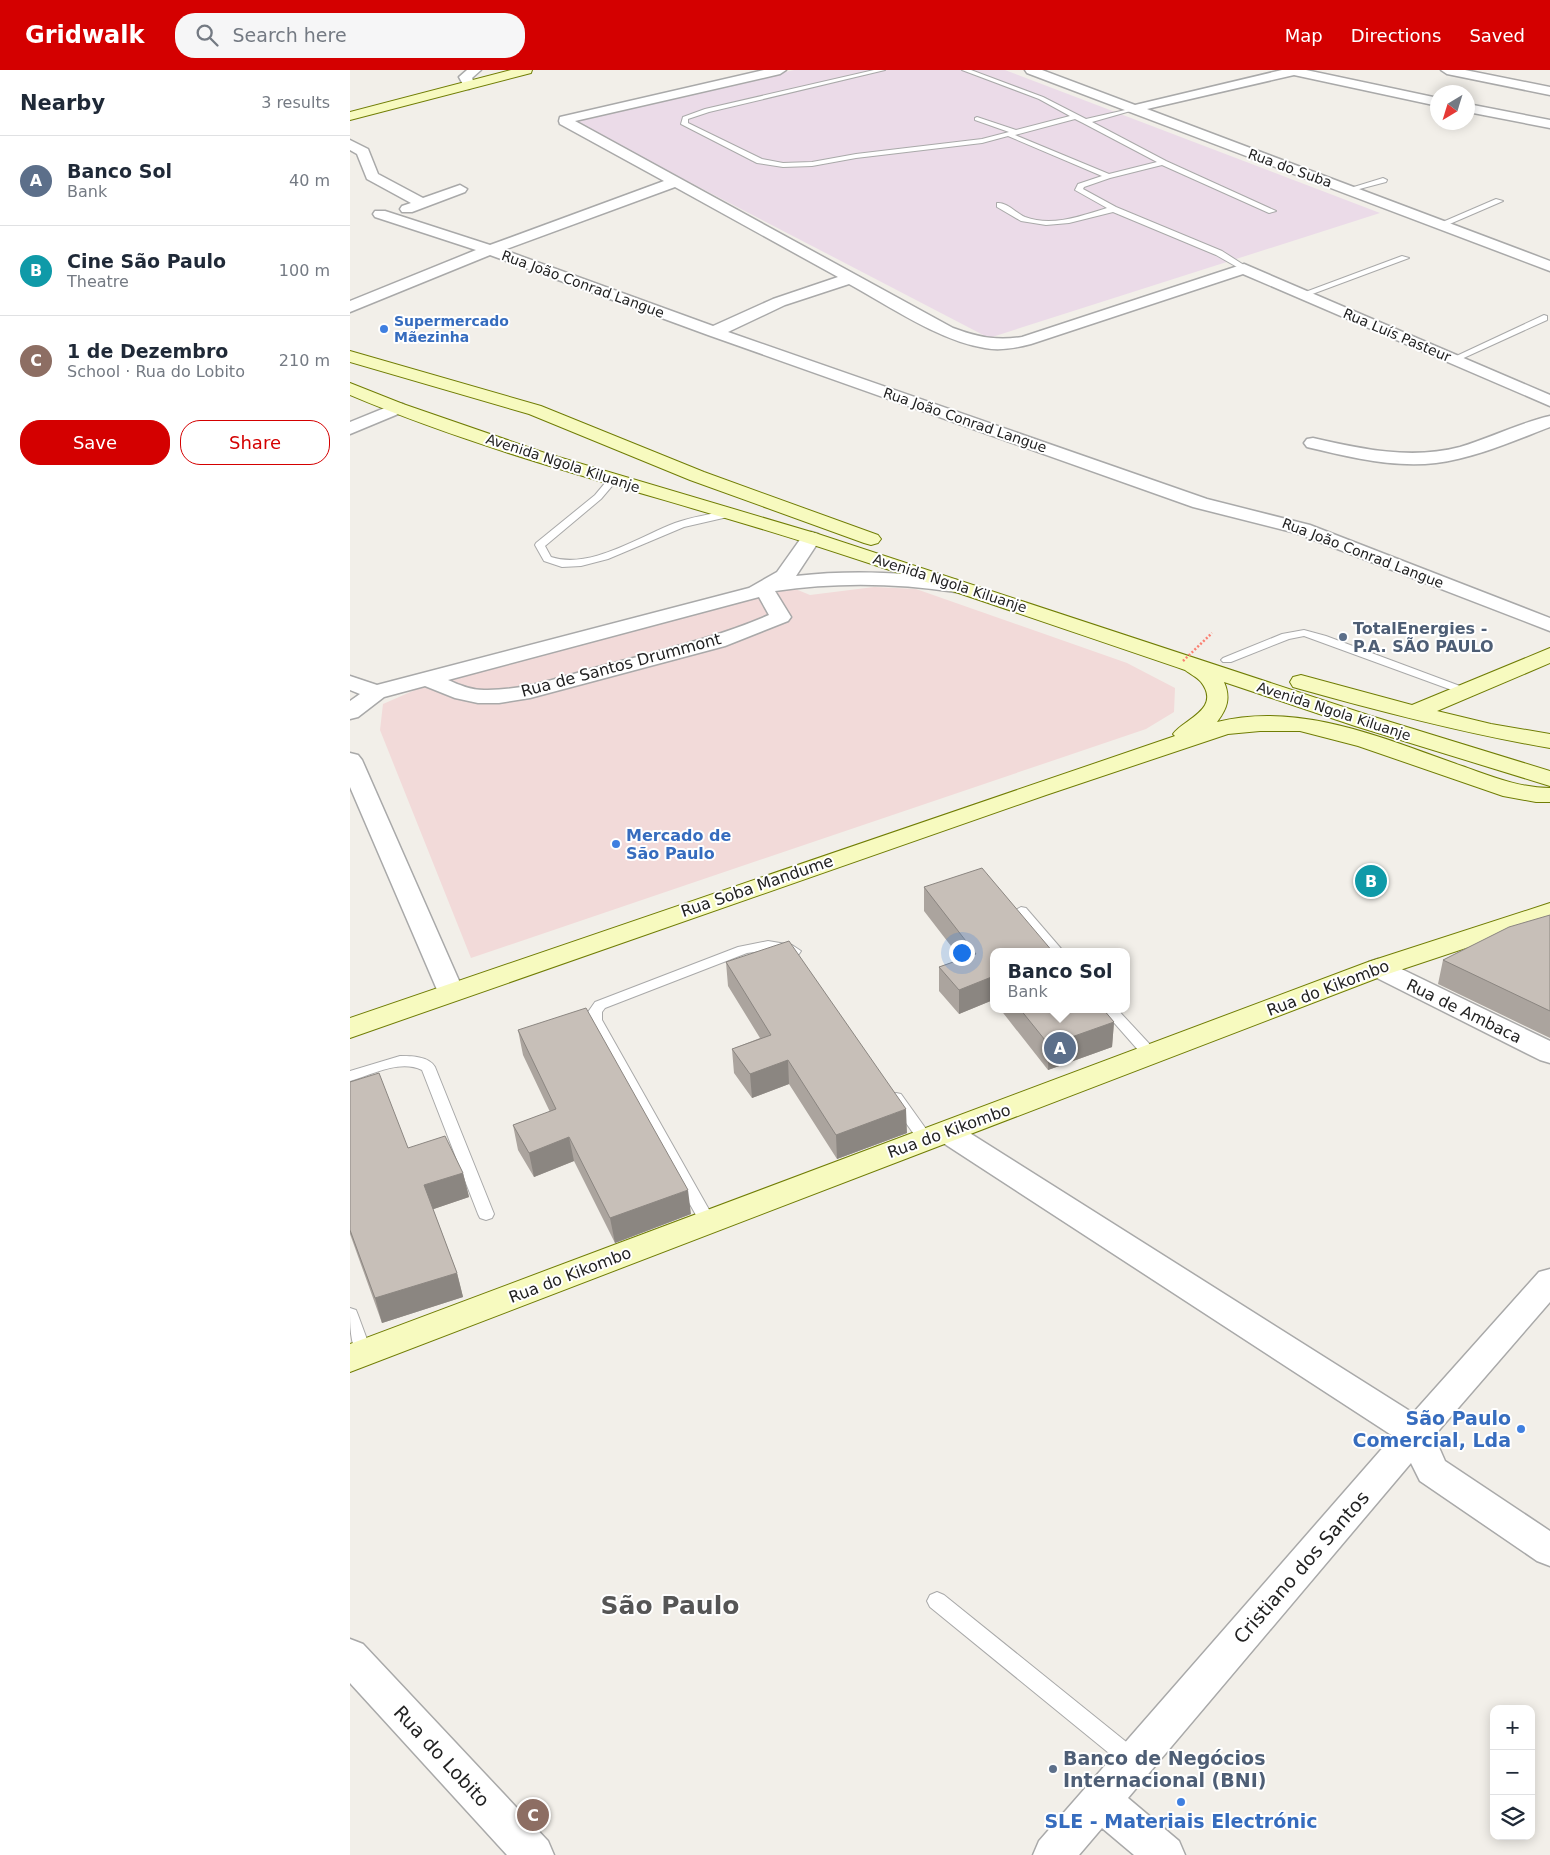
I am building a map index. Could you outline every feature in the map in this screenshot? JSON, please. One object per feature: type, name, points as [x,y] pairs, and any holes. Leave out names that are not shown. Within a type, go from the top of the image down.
[{"type":"main road","points":[[350,116],[526,70]]},
{"type":"main road","name":"Avenida Ngola Kiluanje","points":[[350,356],[480,408],[535,410],[697,476],[903,551],[1227,660],[1360,699],[1491,731],[1550,741]]},
{"type":"main road","name":"Avenida Ngola Kiluanje","points":[[350,388],[397,408],[436,420],[540,443],[612,479],[811,538],[1363,721],[1550,778]]},
{"type":"main road","points":[[436,420],[458,421],[480,408]]},
{"type":"main road","points":[[540,443],[567,429],[589,431]]},
{"type":"main road","points":[[1414,712],[1550,655]]},
{"type":"main road","points":[[1165,746],[1196,728],[1209,717],[1216,706],[1217,693],[1213,680],[1200,669],[1187,663]]},
{"type":"main road","points":[[1165,746],[1225,727],[1260,724],[1300,724],[1366,741],[1512,791],[1550,795]]},
{"type":"main road","name":"Rua Soba Mandume","points":[[350,1028],[1165,746]]},
{"type":"main road","name":"Rua do Kikombo","points":[[357,1356],[1378,968],[1550,911]]},
{"type":"street","points":[[469,85],[464,77],[475,70]]},
{"type":"street","points":[[730,70],[746,78]]},
{"type":"street","points":[[780,70],[565,120],[947,331],[983,345],[1004,345],[1051,333],[1244,269]]},
{"type":"street","name":"Rua do Suba","points":[[1031,70],[1550,266]]},
{"type":"street","points":[[1263,70],[1292,72],[1430,100]]},
{"type":"street","points":[[1447,70],[1550,91]]},
{"type":"street","points":[[1132,109],[1292,72]]},
{"type":"street","points":[[1475,109],[1550,124]]},
{"type":"street","points":[[350,144],[363,152],[372,176],[422,203],[460,189]]},
{"type":"street","points":[[350,307],[490,250],[675,182]]},
{"type":"street","name":"Rua João Conrad Langue","points":[[422,203],[384,216],[490,250],[714,332],[1200,503],[1303,528],[1550,625]]},
{"type":"street","name":"Rua Luís Pasteur","points":[[1244,269],[1550,401]]},
{"type":"street","points":[[714,332],[779,302],[851,278]]},
{"type":"street","points":[[350,429],[397,408]]},
{"type":"street","points":[[1313,443],[1359,455],[1423,458],[1452,455],[1550,421]]},
{"type":"street","points":[[769,587],[785,578],[793,569],[811,538]]},
{"type":"street","points":[[350,712],[376,692],[769,587],[817,578],[866,578],[923,580],[966,588]]},
{"type":"street","name":"Rua de Santos Drummont","points":[[428,679],[467,695],[504,696],[662,656],[761,626],[781,617],[769,587]]},
{"type":"street","points":[[350,683],[376,692]]},
{"type":"street","points":[[350,760],[450,992]]},
{"type":"street","name":"Rua de Ambaca","points":[[1378,968],[1550,1053]]},
{"type":"street","points":[[937,1136],[1416,1433],[1432,1472],[1550,1550]]},
{"type":"street","name":"Cristiano dos Santos","points":[[1053,1855],[1416,1433],[1550,1281]]},
{"type":"street","name":"Rua do Lobito","points":[[350,1656],[534,1855]]},
{"type":"street","points":[[1100,1800],[1166,1855]]},
{"type":"lane","points":[[882,70],[707,110],[685,118],[684,124],[760,160],[783,165],[812,164],[856,156],[982,142],[1075,117]]},
{"type":"lane","points":[[965,70],[1041,98],[1163,163],[1272,211]]},
{"type":"lane","points":[[1085,122],[1132,109]]},
{"type":"lane","points":[[978,119],[1018,133]]},
{"type":"lane","points":[[1010,135],[1108,176]]},
{"type":"lane","points":[[1163,163],[1108,176],[1081,186],[1079,190],[1113,209],[1219,253],[1244,269]]},
{"type":"lane","points":[[1348,190],[1383,180]]},
{"type":"lane","points":[[1442,224],[1498,202]]},
{"type":"lane","points":[[1000,205],[1024,219],[1045,223],[1064,223],[1113,209]]},
{"type":"lane","points":[[1304,294],[1405,258]]},
{"type":"lane","points":[[1454,359],[1544,318]]},
{"type":"lane","points":[[612,479],[598,497],[540,545],[541,552],[548,559],[571,564],[602,558],[679,525],[728,514]]},
{"type":"lane","points":[[1227,660],[1286,636],[1304,633],[1464,691]]},
{"type":"lane","points":[[1021,911],[1053,948]]},
{"type":"lane","points":[[708,1222],[596,1020],[595,1012],[600,1005],[743,950],[766,944],[782,946],[794,952],[800,960]]},
{"type":"lane","points":[[1113,1013],[1150,1055]]},
{"type":"lane","points":[[350,1076],[403,1060],[419,1061],[428,1067],[486,1214]]},
{"type":"lane","points":[[886,1083],[937,1136]]},
{"type":"lane","points":[[350,1315],[357,1356]]},
{"type":"lane","points":[[937,1601],[1133,1760]]},
{"type":"path","points":[[1187,663],[1212,633]]},
{"type":"shaded area","points":[[794,70],[1005,70],[1380,213],[989,338],[570,120]]},
{"type":"shaded area","name":"Mercado de São Paulo","points":[[788,586],[810,595],[874,587],[916,589],[1127,663],[1175,688],[1174,712],[1146,729],[471,958],[380,730],[383,704],[424,686]]},
{"type":"building","points":[[982,868],[1050,948],[990,948],[990,978],[959,990],[939,967],[976,954],[924,887]]},
{"type":"building","points":[[1550,915],[1550,1011],[1443,960],[1509,927]]},
{"type":"building","points":[[789,941],[906,1109],[836,1135],[788,1060],[750,1074],[732,1049],[771,1035],[726,962]]},
{"type":"building","points":[[586,1008],[688,1190],[610,1218],[569,1137],[529,1153],[513,1125],[556,1109],[518,1030]]},
{"type":"building","points":[[1023,1013],[1106,1013],[1114,1022],[1049,1045]]},
{"type":"building","points":[[379,1073],[408,1148],[445,1136],[463,1173],[424,1185],[457,1273],[375,1298],[350,1230],[350,1082]]},
{"type":"place","name":"Supermercado Mãezinha","points":[[384,329]]},
{"type":"place","name":"TotalEnergies - P.A. SÃO PAULO","points":[[1343,637]]},
{"type":"place","name":"Mercado de São Paulo","points":[[616,844]]},
{"type":"place","name":"Cine São Paulo","points":[[1371,881]]},
{"type":"place","name":"Banco Sol","points":[[1060,1048]]},
{"type":"place","name":"São Paulo Comercial, Lda","points":[[1521,1429]]},
{"type":"place","name":"Banco de Negócios Internacional (BNI)","points":[[1053,1769]]},
{"type":"place","name":"SLE - Materiais Electrónic","points":[[1181,1802]]},
{"type":"place","name":"1 de Dezembro","points":[[533,1815]]},
{"type":"district","name":"São Paulo","points":[[670,1605]]}]
